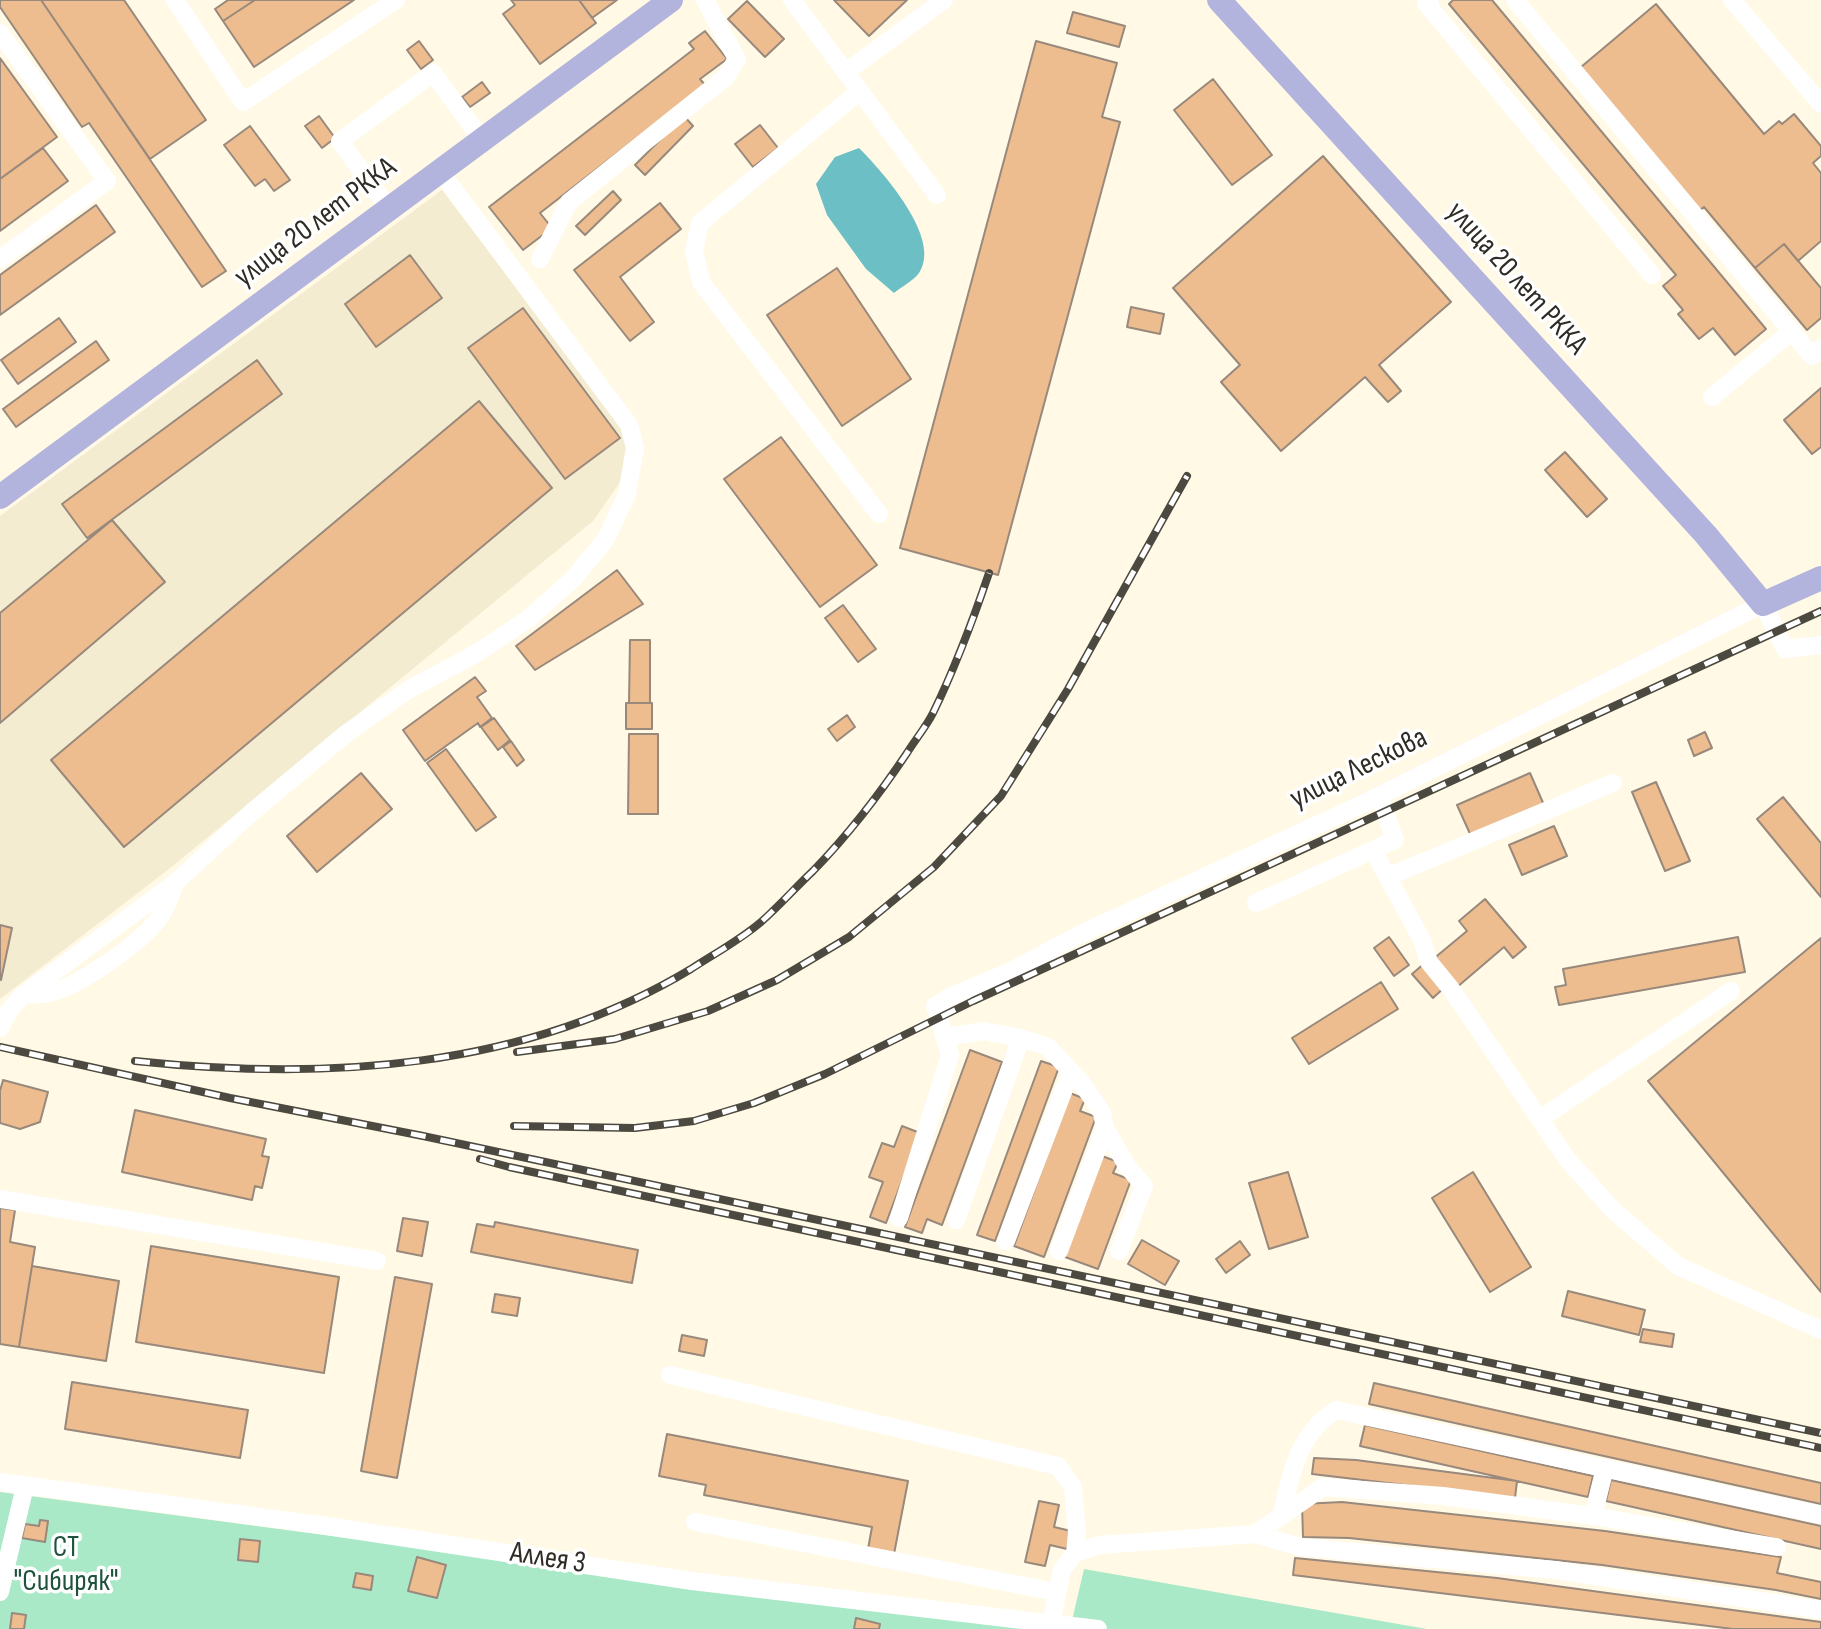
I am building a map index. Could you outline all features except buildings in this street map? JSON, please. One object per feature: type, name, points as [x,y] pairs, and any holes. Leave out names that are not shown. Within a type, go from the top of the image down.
[{"type":"main road","name":"улица 20 лет РККА","points":[[3,489],[671,0]]},
{"type":"main road","name":"улица 20 лет РККА","points":[[1219,0],[1706,535],[1763,604]]},
{"type":"main road","name":"улица Лескова","points":[[1763,604],[1821,578]]},
{"type":"street","points":[[175,0],[243,102],[396,0]]},
{"type":"street","points":[[540,259],[569,202],[726,77],[737,59],[705,0]]},
{"type":"street","points":[[792,0],[937,195]]},
{"type":"street","points":[[846,72],[944,0]]},
{"type":"street","points":[[1430,0],[1426,3],[1652,275]]},
{"type":"street","points":[[1515,0],[1812,356],[1821,348]]},
{"type":"street","points":[[1732,0],[1821,104]]},
{"type":"street","points":[[0,33],[107,181],[0,259]]},
{"type":"street","points":[[389,209],[340,141],[433,73],[482,140]]},
{"type":"street","points":[[860,91],[700,223],[694,251],[701,282],[879,514]]},
{"type":"street","points":[[0,1028],[23,995],[175,883],[251,813],[347,733],[408,690],[477,653],[528,619],[573,579],[606,539],[627,494],[635,448],[629,425],[440,171]]},
{"type":"street","points":[[1712,397],[1792,331]]},
{"type":"street","points":[[1763,604],[1785,649],[1821,645]]},
{"type":"street","name":"улица Лескова","points":[[946,1037],[937,1019],[935,1006],[949,997],[1009,972],[1083,933],[1379,796],[1763,604]]},
{"type":"street","points":[[1387,877],[1613,783]]},
{"type":"street","points":[[1256,903],[1395,840],[1379,796]]},
{"type":"street","points":[[1373,850],[1422,940],[1429,962],[1451,989],[1567,1159],[1613,1210],[1678,1266],[1821,1330]]},
{"type":"street","points":[[1540,1119],[1731,991]]},
{"type":"street","points":[[899,1218],[950,1055],[946,1037],[983,1031],[1048,1047],[1071,1071],[1102,1113],[1105,1128],[1127,1166],[1144,1186],[1119,1251]]},
{"type":"street","points":[[956,1220],[1021,1038]]},
{"type":"street","points":[[1006,1241],[1071,1071]]},
{"type":"street","points":[[1059,1251],[1105,1128]]},
{"type":"street","points":[[0,1199],[377,1261]]},
{"type":"street","points":[[670,1375],[1058,1466],[1073,1487],[1077,1533],[1075,1553],[1062,1570],[1051,1626]]},
{"type":"street","points":[[1282,1514],[1293,1463],[1318,1421],[1336,1410],[1821,1515]]},
{"type":"street","points":[[1593,1516],[1605,1468]]},
{"type":"street","name":"Аллея 3","points":[[0,1482],[335,1527],[692,1581],[1051,1626],[1098,1629]]},
{"type":"street","points":[[0,1592],[25,1486]]},
{"type":"street","points":[[1255,1534],[1323,1487],[1443,1496],[1593,1516],[1777,1547]]},
{"type":"street","points":[[695,1522],[1056,1592]]},
{"type":"street","points":[[1075,1553],[1099,1545],[1255,1534],[1301,1547],[1555,1570],[1821,1610]]},
{"type":"shaded area","points":[[442,190],[621,425],[628,445],[623,478],[593,521],[169,869],[0,999],[0,516]]},
{"type":"green space","name":"СТ \"Сибиряк\"","points":[[0,1492],[1034,1629],[0,1629]]},
{"type":"green space","points":[[1084,1569],[1427,1629],[1070,1629]]},
{"type":"water","points":[[859,148],[907,206],[923,242],[924,259],[919,273],[894,293],[866,269],[827,215],[816,184],[835,157]]},
{"type":"railway","points":[[517,1052],[615,1039],[708,1011],[777,980],[849,937],[934,867],[1001,796],[1068,689],[1187,476]]},
{"type":"railway","points":[[135,1061],[279,1069],[350,1067],[422,1060],[492,1048],[560,1029],[627,1003],[691,969],[768,916],[826,857],[874,799],[933,713],[989,573]]},
{"type":"railway","points":[[514,1126],[635,1128],[694,1121],[754,1103],[825,1074],[973,1001],[1821,611]]},
{"type":"railway","points":[[0,1047],[1821,1433]]},
{"type":"railway","points":[[480,1159],[1821,1448]]}]
